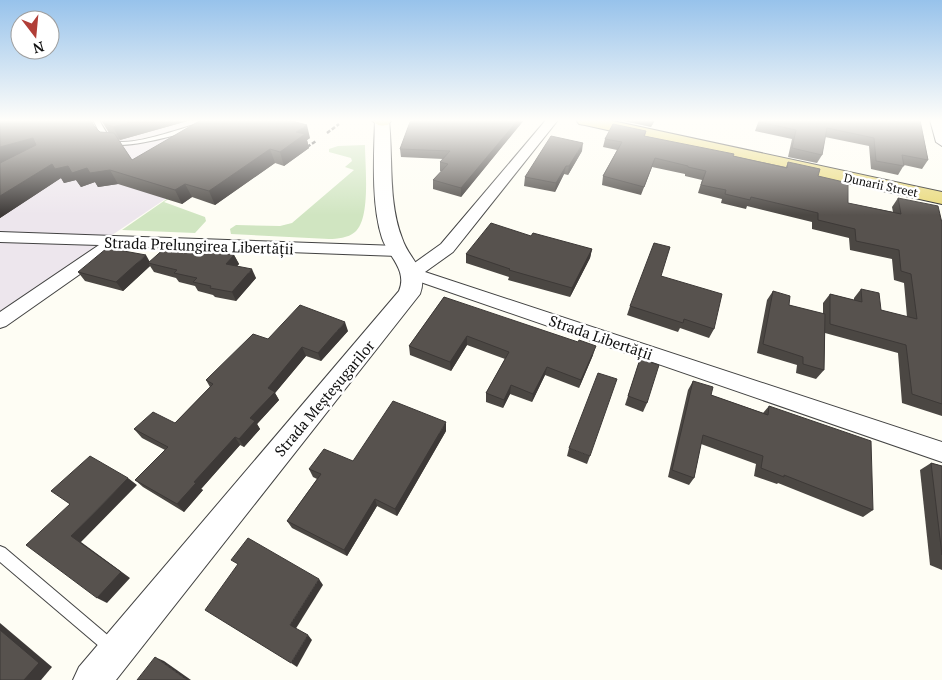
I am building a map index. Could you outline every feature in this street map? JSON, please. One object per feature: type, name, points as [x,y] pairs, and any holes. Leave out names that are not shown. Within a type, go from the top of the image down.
[{"type":"main road","name":"Dunarii Street","points":[[730,152],[942,198]]},
{"type":"street","points":[[384,152],[388,221],[405,262],[447,248],[526,152]]},
{"type":"street","name":"Strada Prelungirea Libertății","points":[[0,237],[115,242],[405,262]]},
{"type":"street","points":[[0,321],[115,242]]},
{"type":"street","name":"Strada Libertății","points":[[405,262],[942,452]]},
{"type":"street","name":"Strada Meșteșugarilor","points":[[92,680],[410,294],[414,282],[405,262]]},
{"type":"lane","points":[[0,553],[115,651]]},
{"type":"shaded area","points":[[0,152],[235,152],[0,311]]},
{"type":"green space","points":[[235,152],[242,152],[164,202],[205,217],[206,221],[195,233],[122,230]]},
{"type":"green space","points":[[329,152],[365,152],[365,204],[360,225],[355,232],[342,238],[329,239],[231,234],[230,229],[236,225],[280,226],[292,223],[354,170],[345,167],[352,161],[351,158]]},
{"type":"building","points":[[23,152],[126,152],[132,160],[146,152],[266,152],[209,191],[185,184],[175,190],[110,170],[90,173],[87,168],[72,173],[68,166],[55,169],[52,164],[0,196],[0,163]]},
{"type":"building","points":[[449,152],[491,152],[461,188],[433,180],[448,164],[440,162]]},
{"type":"building","points":[[541,152],[578,152],[556,183],[525,177]]},
{"type":"building","points":[[617,152],[723,152],[734,154],[733,156],[787,168],[788,162],[820,169],[818,176],[848,183],[848,203],[901,214],[898,198],[938,206],[942,223],[942,404],[912,394],[906,345],[830,324],[830,294],[862,302],[861,289],[879,293],[881,310],[917,319],[911,274],[901,271],[899,250],[856,241],[855,229],[818,220],[818,213],[751,197],[750,200],[725,194],[726,190],[701,185],[706,171],[688,166],[655,158],[644,187],[603,176]]},
{"type":"building","points":[[808,152],[823,152],[822,155]]},
{"type":"building","points":[[875,152],[926,152],[928,160],[902,155],[904,166],[876,161]]},
{"type":"building","points":[[491,223],[531,236],[533,233],[592,249],[572,288],[509,270],[466,254]]},
{"type":"building","points":[[654,243],[670,247],[661,276],[722,294],[714,329],[684,319],[683,323],[630,306]]},
{"type":"building","points":[[166,247],[194,254],[200,248],[234,255],[226,264],[252,269],[232,292],[210,288],[211,286],[193,282],[197,278],[174,273],[177,270],[148,263]]},
{"type":"building","points":[[107,248],[146,255],[116,282],[78,272]]},
{"type":"building","points":[[773,291],[790,296],[789,305],[825,314],[824,370],[803,364],[803,357],[763,344]]},
{"type":"building","points":[[444,297],[578,342],[579,340],[596,346],[581,380],[547,367],[533,394],[511,385],[504,400],[486,393],[509,352],[467,336],[450,362],[409,346]]},
{"type":"building","points":[[300,305],[345,322],[318,353],[302,347],[268,388],[275,392],[250,418],[255,421],[239,439],[235,437],[194,482],[196,483],[177,504],[135,480],[168,447],[134,429],[153,412],[175,423],[213,384],[206,380],[253,334],[268,339]]},
{"type":"building","points":[[640,359],[659,365],[647,403],[628,396]]},
{"type":"building","points":[[598,373],[617,379],[590,456],[569,448]]},
{"type":"building","points":[[693,381],[713,387],[711,395],[768,415],[769,406],[871,441],[873,510],[784,475],[784,477],[761,468],[763,456],[703,435],[694,478],[672,470]]},
{"type":"building","points":[[393,401],[446,422],[395,509],[375,499],[344,550],[287,521],[321,474],[309,469],[324,449],[353,461]]},
{"type":"building","points":[[90,456],[128,478],[71,536],[121,572],[97,598],[26,545],[70,504],[51,491]]},
{"type":"building","points":[[931,463],[942,466],[942,555]]},
{"type":"building","points":[[248,538],[319,579],[290,625],[308,635],[291,663],[205,610],[238,564],[231,560]]},
{"type":"building","points":[[0,630],[39,663],[24,680],[0,680]]},
{"type":"building","points":[[155,657],[187,680],[137,680]]}]
